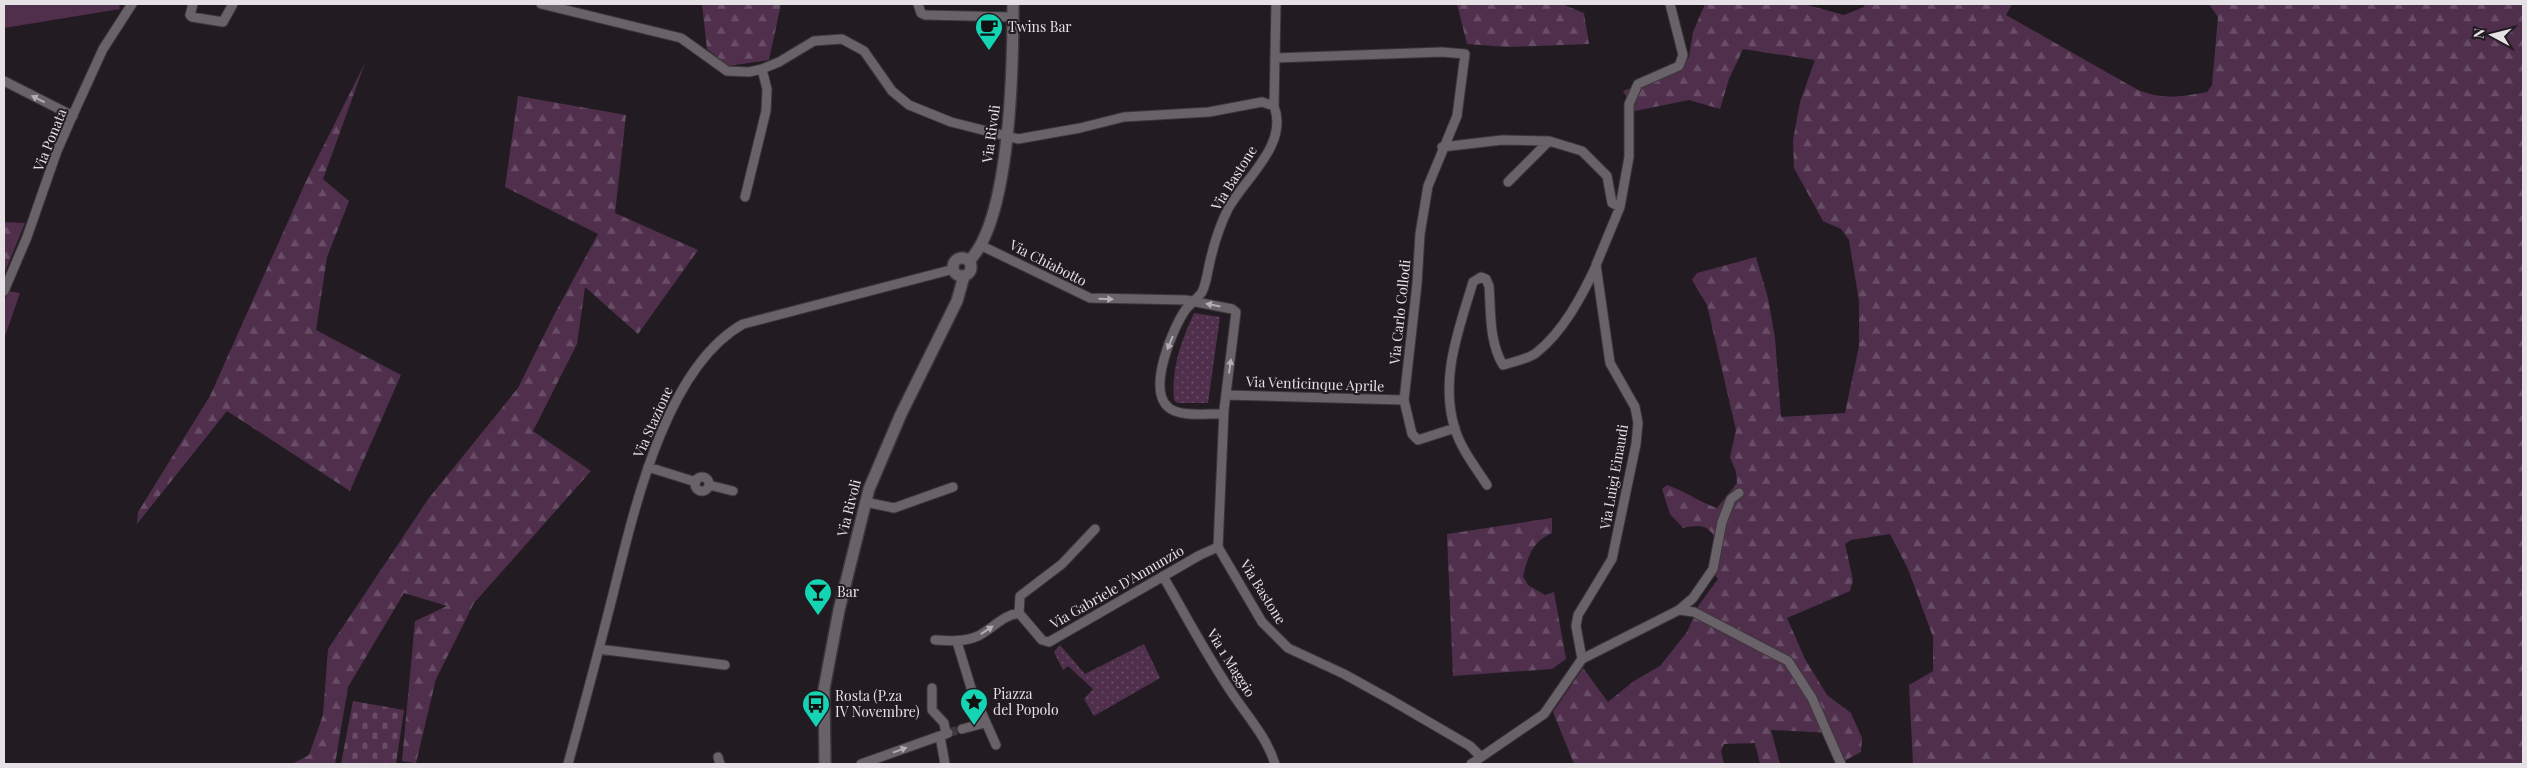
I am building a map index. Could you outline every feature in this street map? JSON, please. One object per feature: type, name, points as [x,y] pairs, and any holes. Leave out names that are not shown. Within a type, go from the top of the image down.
[{"type":"street","name":"Via Ponata","points":[[4,291],[28,237],[57,151],[103,49],[132,4]]},
{"type":"street","points":[[193,4],[190,15],[192,17],[217,23],[223,22],[233,4]]},
{"type":"street","points":[[541,4],[681,38],[727,72],[749,72],[762,69],[779,62],[814,41],[842,39],[864,51],[892,91],[909,105],[951,122],[1022,139],[1124,117],[1209,112],[1262,102],[1274,106]]},
{"type":"street","points":[[918,4],[920,13],[925,15],[1013,17]]},
{"type":"street","name":"Via Rivoli","points":[[825,764],[824,689],[839,610],[865,502],[877,465],[957,302],[959,272],[970,271],[969,261],[982,246],[994,208],[1007,135],[1013,64],[1013,4]]},
{"type":"street","name":"Via Bastone","points":[[1224,414],[1173,411],[1163,402],[1161,375],[1167,350],[1179,321],[1201,293],[1205,284],[1214,246],[1228,209],[1268,152],[1276,125],[1274,106],[1276,4]]},
{"type":"street","points":[[1487,485],[1455,428],[1448,384],[1451,358],[1473,282],[1481,277],[1486,279],[1489,286],[1492,329],[1498,356],[1503,365],[1535,354],[1558,329],[1584,291],[1620,207],[1629,157],[1629,104],[1638,84],[1679,66],[1684,55],[1670,4]]},
{"type":"street","name":"Via Carlo Collodi","points":[[1275,58],[1442,52],[1465,54],[1457,116],[1442,147],[1428,186],[1423,214],[1404,400],[1412,434],[1418,440],[1455,428]]},
{"type":"street","points":[[745,197],[766,111],[767,89],[762,69]]},
{"type":"street","points":[[4,81],[73,116]]},
{"type":"street","points":[[1442,147],[1502,140],[1549,141],[1582,151],[1607,176],[1612,203],[1620,207]]},
{"type":"street","points":[[1508,182],[1549,141]]},
{"type":"street","name":"Via Chiabotto","points":[[982,246],[1090,298],[1193,301]]},
{"type":"street","name":"Via Luigi Einaudi","points":[[1582,659],[1576,626],[1578,615],[1612,559],[1636,444],[1638,422],[1635,407],[1610,363],[1596,265]]},
{"type":"street","name":"Via Stazione","points":[[568,764],[640,489],[684,386],[714,346],[743,324],[783,312],[959,272]]},
{"type":"street","points":[[1193,301],[1232,308],[1237,315],[1224,414],[1218,547]]},
{"type":"street","name":"Via Venticinque Aprile","points":[[1226,395],[1404,400]]},
{"type":"street","points":[[648,467],[696,482],[698,478],[704,477],[709,481],[709,485],[733,491]]},
{"type":"street","points":[[865,502],[894,508],[953,487]]},
{"type":"street","points":[[1471,764],[1544,714],[1582,659],[1679,610],[1693,598],[1713,569],[1722,522],[1731,499],[1739,493]]},
{"type":"street","points":[[935,640],[957,642],[978,636],[1017,613],[1020,596],[1062,564],[1095,529]]},
{"type":"street","name":"Via Bastone","points":[[1218,547],[1262,622],[1288,648],[1344,674],[1391,700],[1470,746],[1481,757]]},
{"type":"street","name":"Via Gabriele D'Annunzio","points":[[1017,613],[1042,640],[1049,642],[1163,576],[1218,547]]},
{"type":"street","name":"Via 1 Maggio","points":[[1163,576],[1234,696],[1258,727],[1275,764]]},
{"type":"street","points":[[1679,610],[1694,612],[1788,661],[1812,698],[1841,764]]},
{"type":"street","points":[[957,642],[961,659],[985,723],[996,745]]},
{"type":"street","points":[[599,649],[725,665]]},
{"type":"street","points":[[932,688],[932,710],[944,723],[945,764]]},
{"type":"street","points":[[962,730],[985,723]]},
{"type":"street","points":[[861,764],[945,734]]},
{"type":"green space","points":[[4,4],[119,4],[120,9],[4,28]]},
{"type":"green space","points":[[702,4],[781,4],[769,60],[728,66],[707,49]]},
{"type":"green space","points":[[1457,4],[1562,4],[1584,13],[1589,44],[1508,47],[1467,44]]},
{"type":"green space","points":[[1705,4],[1804,4],[1844,15],[1864,7],[1865,4],[2012,4],[2006,15],[2138,90],[2172,97],[2207,92],[2212,85],[2218,17],[2209,4],[2523,4],[2523,764],[1913,764],[1909,685],[1933,671],[1933,637],[1908,569],[1890,534],[1851,540],[1845,544],[1853,580],[1850,591],[1787,618],[1805,659],[1827,695],[1851,713],[1862,738],[1861,752],[1844,761],[1833,733],[1771,730],[1780,764],[1760,764],[1755,743],[1724,744],[1721,751],[1724,764],[1574,764],[1553,712],[1583,668],[1608,702],[1634,681],[1660,666],[1687,632],[1699,605],[1718,579],[1715,575],[1721,546],[1713,534],[1702,526],[1683,528],[1670,514],[1662,489],[1667,485],[1717,508],[1737,483],[1736,472],[1730,457],[1736,430],[1707,305],[1692,280],[1697,273],[1756,257],[1768,298],[1775,338],[1781,417],[1845,413],[1859,346],[1859,301],[1849,240],[1841,229],[1823,221],[1794,168],[1793,140],[1800,102],[1815,60],[1743,49],[1729,79],[1720,109],[1689,100],[1635,111],[1623,91],[1680,69],[1689,57],[1693,32]]},
{"type":"green space","points":[[365,63],[323,179],[349,201],[327,257],[316,330],[401,375],[350,491],[227,411],[137,524],[138,512],[210,396],[307,179]]},
{"type":"green space","points":[[518,96],[626,115],[615,213],[698,250],[638,334],[585,287],[577,344],[533,431],[591,471],[474,603],[436,679],[416,763],[402,761],[415,621],[447,606],[404,593],[348,687],[335,764],[292,764],[309,755],[323,715],[328,649],[429,498],[518,388],[554,315],[598,234],[505,187]]},
{"type":"green space","points":[[4,222],[25,223],[4,274]]},
{"type":"green space","points":[[8,291],[20,293],[4,339],[4,302]]},
{"type":"green space","points":[[1194,313],[1220,317],[1208,403],[1177,403],[1174,400],[1173,388],[1178,355]]},
{"type":"green space","points":[[1552,518],[1552,533],[1535,545],[1529,556],[1523,576],[1528,585],[1545,595],[1554,592],[1566,659],[1552,669],[1453,676],[1447,534]]},
{"type":"green space","points":[[1144,644],[1160,678],[1094,716],[1084,699],[1093,689],[1068,666],[1063,670],[1054,652],[1060,645],[1085,674]]},
{"type":"green space","points":[[353,701],[404,710],[396,764],[341,764]]},
{"type":"tunnel","points":[[948,733],[962,729]]},
{"type":"place","name":"Twins Bar","points":[[989,51]]},
{"type":"place","name":"Bar","points":[[818,616]]},
{"type":"place","name":"Piazza del Popolo","points":[[974,726]]},
{"type":"place","name":"Rosta (P.za IV Novembre)","points":[[816,728]]}]
